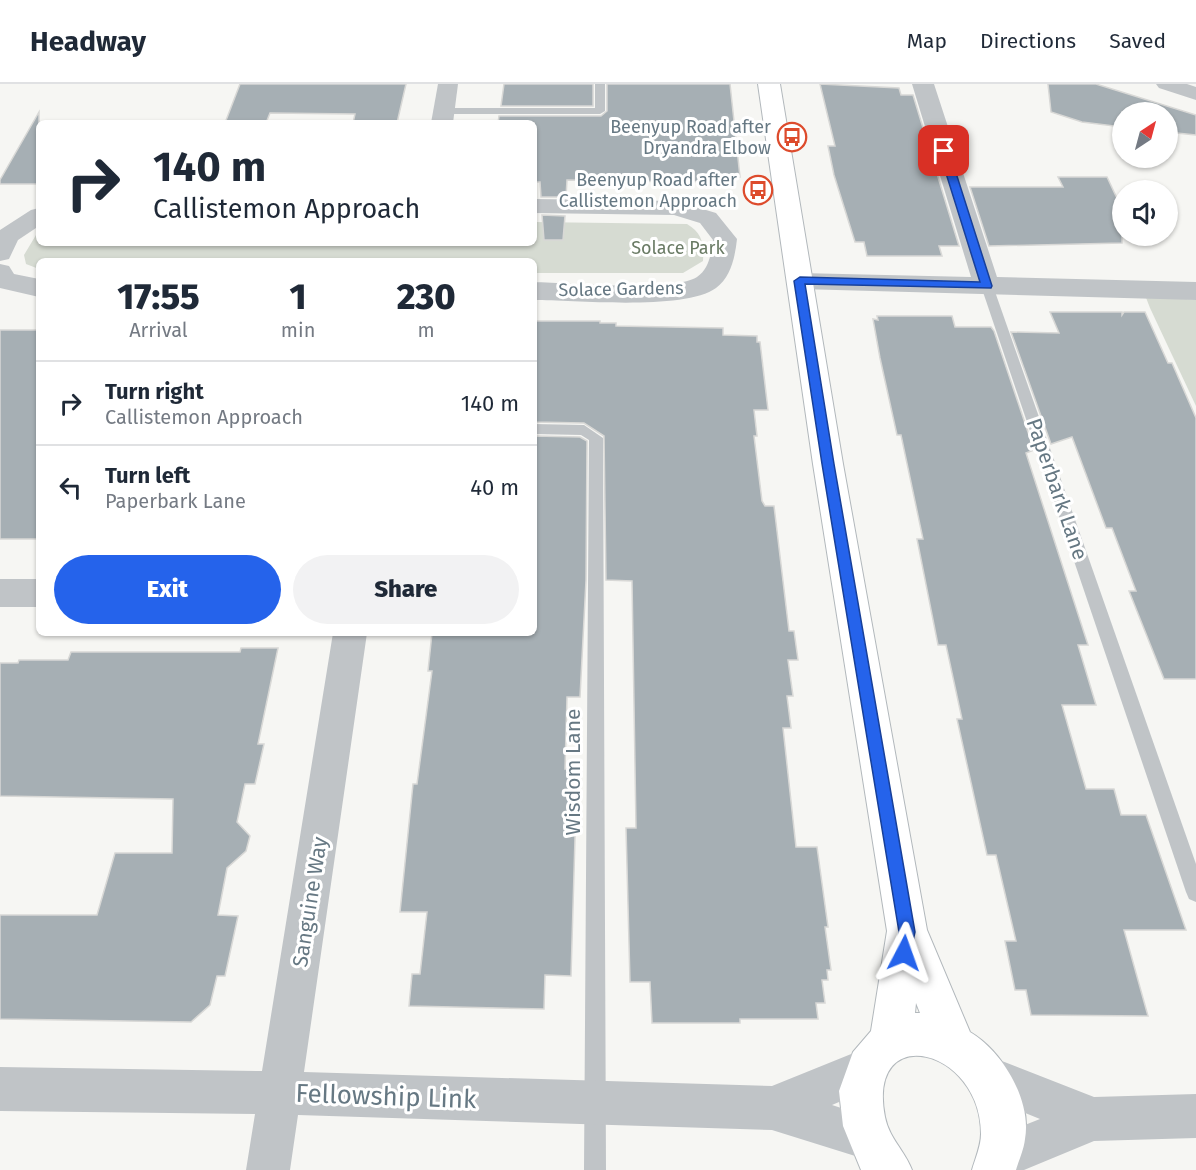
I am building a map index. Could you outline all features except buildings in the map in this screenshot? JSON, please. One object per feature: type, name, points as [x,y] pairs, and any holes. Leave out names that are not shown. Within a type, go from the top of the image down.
[{"type":"street","points":[[443,117],[448,84]]},
{"type":"street","points":[[769,84],[828,464],[907,932],[954,1044]]},
{"type":"street","name":"Paperbark Lane","points":[[923,84],[987,286]]},
{"type":"street","points":[[1166,84],[1196,94]]},
{"type":"street","name":"Solace Gardens","points":[[537,206],[676,208],[708,218],[725,239],[722,265],[701,286],[671,292],[537,291]]},
{"type":"street","points":[[36,216],[8,236],[0,256],[5,281],[36,287]]},
{"type":"street","points":[[800,281],[1196,291]]},
{"type":"street","points":[[0,593],[36,593]]},
{"type":"street","name":"Sanguine Way","points":[[268,1170],[350,636]]},
{"type":"street","points":[[879,1154],[861,1114],[861,1090],[878,1055],[907,932]]},
{"type":"street","points":[[878,1055],[910,1034],[932,1035],[954,1044],[974,1058],[989,1077],[1002,1112],[1005,1130],[998,1163]]},
{"type":"street","name":"Fellowship Link","points":[[772,1108],[878,1055]]},
{"type":"street","points":[[989,1077],[1094,1119]]},
{"type":"street","name":"Fellowship Link","points":[[0,1089],[281,1093],[772,1108],[879,1154]]},
{"type":"street","points":[[998,1163],[1094,1119],[1196,1116]]},
{"type":"lane","points":[[443,117],[600,111],[600,84]]},
{"type":"lane","name":"Paperbark Lane","points":[[987,286],[1196,892]]},
{"type":"lane","name":"Wisdom Lane","points":[[537,429],[584,430],[596,438],[595,1170]]},
{"type":"green space","name":"Solace Park","points":[[537,222],[687,224],[696,231],[701,239],[703,261],[683,273],[537,273],[537,258],[36,258],[36,268],[26,264],[24,255],[36,235],[36,246],[537,246]]},
{"type":"green space","points":[[1145,295],[1196,300],[1196,406],[1150,308]]},
{"type":"place","name":"Beenyup Road after Dryandra Elbow","points":[[792,137]]},
{"type":"place","name":"Beenyup Road after Callistemon Approach","points":[[758,190]]},
{"type":"route","points":[[904,953],[907,932],[828,464],[800,281],[987,286],[944,151]]}]
